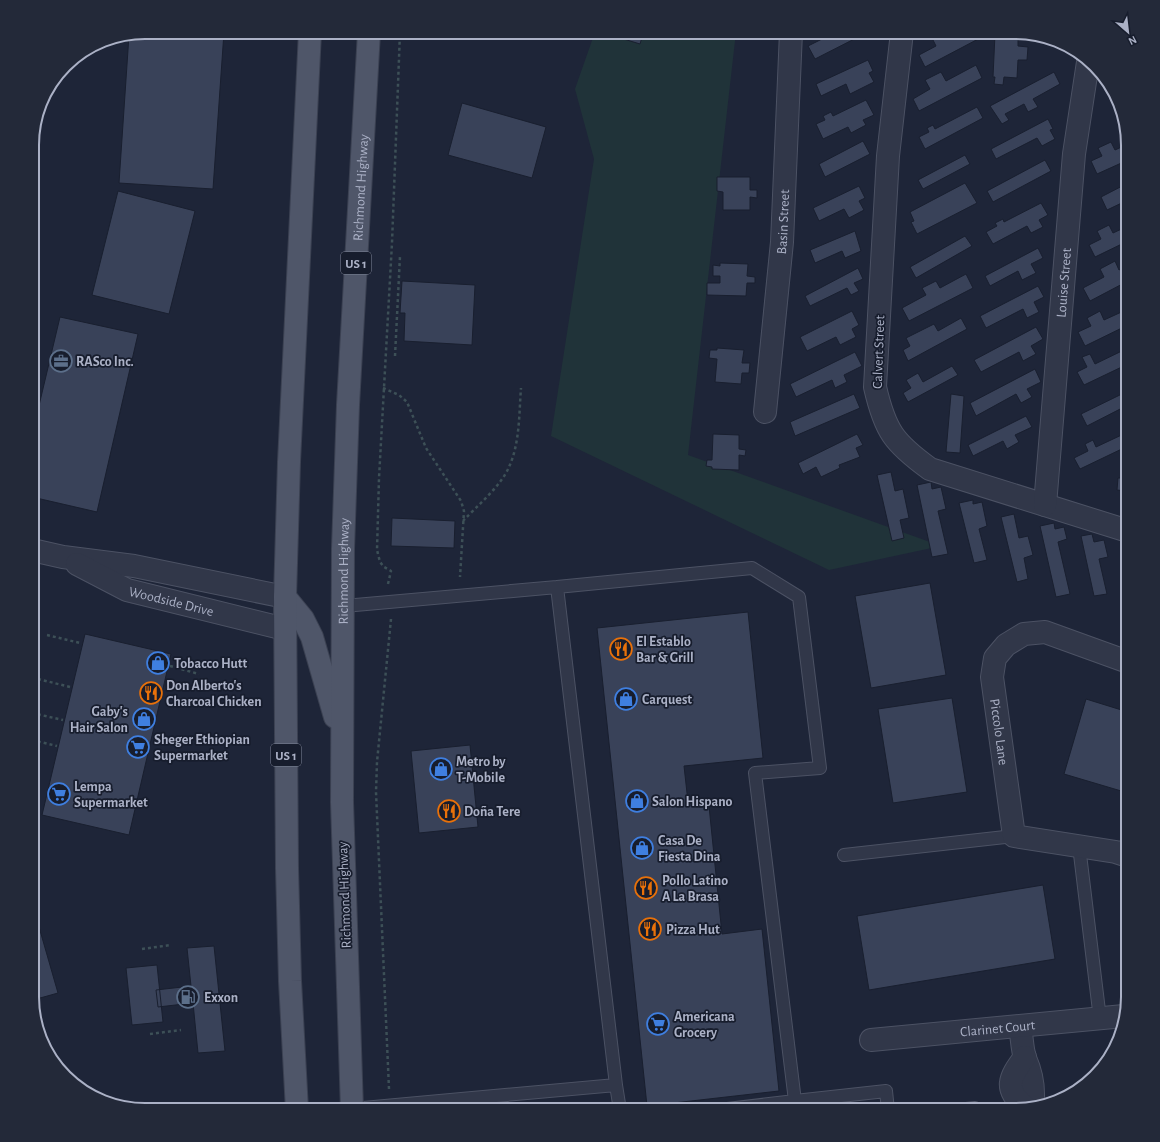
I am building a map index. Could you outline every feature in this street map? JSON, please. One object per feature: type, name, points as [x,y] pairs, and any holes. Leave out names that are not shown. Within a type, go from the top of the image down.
[{"type":"main road","name":"US 1","points":[[297,1103],[290,981],[287,868],[285,597],[289,462],[310,39]]},
{"type":"main road","name":"Richmond Highway","points":[[348,1103],[342,741],[344,606],[343,550],[348,405],[369,39]]},
{"type":"main road","points":[[285,597],[303,619],[312,637],[342,741]]},
{"type":"street","name":"Basin Street","points":[[765,412],[782,242],[791,39]]},
{"type":"street","name":"Calvert Street","points":[[901,39],[888,156],[875,387],[881,414],[895,439],[903,448],[930,469],[1121,529]]},
{"type":"street","name":"Louise Street","points":[[1045,505],[1074,154],[1087,67]]},
{"type":"street","name":"Woodside Drive","points":[[39,552],[63,557],[134,566],[285,597]]},
{"type":"street","name":"Woodside Drive","points":[[63,557],[127,590],[285,629]]},
{"type":"street","name":"Piccolo Lane","points":[[1014,836],[992,677],[995,658],[1006,645],[1024,634],[1045,632],[1121,659]]},
{"type":"street","points":[[1014,836],[1121,854]]},
{"type":"street","name":"Clarinet Court","points":[[871,1040],[1119,1017]]},
{"type":"street","points":[[1020,1027],[1025,1058],[1029,1065],[1034,1092],[1033,1101]]},
{"type":"street","points":[[1021,1103],[1013,1094],[1011,1081],[1014,1072],[1025,1058]]},
{"type":"lane","points":[[344,606],[752,568],[799,597],[820,768],[755,773],[795,1101]]},
{"type":"lane","points":[[557,587],[619,1103]]},
{"type":"lane","points":[[844,855],[1014,836]]},
{"type":"lane","points":[[1079,846],[1100,1019]]},
{"type":"lane","points":[[426,1103],[616,1086]]},
{"type":"lane","points":[[778,1103],[886,1091],[887,1103]]},
{"type":"path","points":[[388,581],[391,571],[384,567],[380,562],[377,550],[383,388],[392,236],[400,39]]},
{"type":"path","points":[[395,356],[400,256]]},
{"type":"path","points":[[383,388],[399,395],[409,404],[416,428],[426,448],[461,501],[464,511],[460,596]]},
{"type":"path","points":[[463,521],[493,489],[509,468],[519,424],[521,388]]},
{"type":"path","points":[[388,1085],[376,792],[378,751],[392,622]]},
{"type":"path","points":[[47,635],[80,643]]},
{"type":"path","points":[[170,666],[199,674]]},
{"type":"path","points":[[39,679],[70,687]]},
{"type":"path","points":[[39,715],[63,720]]},
{"type":"path","points":[[39,742],[57,746]]},
{"type":"path","points":[[142,949],[171,945]]},
{"type":"path","points":[[150,1034],[181,1030]]},
{"type":"shaded area","points":[[593,39],[735,39],[688,455],[941,546],[829,570],[551,436],[594,159],[575,89]]},
{"type":"building","points":[[138,39],[224,39],[213,189],[119,183],[129,40]]},
{"type":"building","points":[[624,39],[642,39],[640,44]]},
{"type":"building","points":[[822,39],[854,39],[815,59],[808,46]]},
{"type":"building","points":[[932,39],[978,39],[925,67],[919,55],[936,46]]},
{"type":"building","points":[[995,39],[1018,39],[1018,46],[1028,47],[1027,60],[1018,60],[1017,78],[1004,77],[1003,85],[994,84],[995,77],[993,77]]},
{"type":"building","points":[[868,60],[873,71],[869,73],[874,82],[850,94],[846,84],[821,96],[816,84]]},
{"type":"building","points":[[976,65],[982,78],[919,111],[913,99],[930,89],[925,80],[941,72],[946,81]]},
{"type":"building","points":[[1054,72],[1060,84],[1033,99],[1038,107],[1028,112],[1024,104],[1005,114],[1009,120],[1002,124],[990,106]]},
{"type":"building","points":[[866,100],[874,115],[863,120],[866,125],[851,133],[848,127],[823,139],[816,124],[825,120],[823,116],[831,112],[833,116]]},
{"type":"building","points":[[462,103],[546,127],[532,178],[448,155]]},
{"type":"building","points":[[977,107],[983,118],[925,149],[919,137],[929,132],[927,128],[933,125],[935,129]]},
{"type":"building","points":[[1048,119],[1053,129],[1050,130],[1055,139],[1042,146],[1037,138],[996,159],[991,149]]},
{"type":"building","points":[[863,141],[870,154],[825,177],[819,164]]},
{"type":"building","points":[[1111,142],[1115,150],[1121,147],[1121,163],[1097,174],[1091,161],[1102,156],[1098,148]]},
{"type":"building","points":[[965,155],[970,164],[923,189],[918,180]]},
{"type":"building","points":[[1045,160],[1051,171],[993,202],[987,191]]},
{"type":"building","points":[[717,177],[750,177],[750,190],[757,190],[757,198],[750,197],[750,210],[723,210],[723,192],[717,191]]},
{"type":"building","points":[[965,183],[977,203],[917,234],[911,222],[914,221],[910,212]]},
{"type":"building","points":[[859,186],[865,198],[859,201],[864,210],[849,218],[844,209],[819,221],[813,208]]},
{"type":"building","points":[[1121,187],[1121,203],[1107,210],[1101,197]]},
{"type":"building","points":[[118,191],[195,211],[169,314],[92,295]]},
{"type":"building","points":[[1041,203],[1048,215],[1039,220],[1043,227],[1031,233],[1027,226],[993,244],[986,232],[997,226],[995,223],[1003,219],[1004,222]]},
{"type":"building","points":[[1109,225],[1113,233],[1121,229],[1121,244],[1095,257],[1089,245],[1101,239],[1097,231]]},
{"type":"building","points":[[855,231],[861,251],[845,258],[842,251],[815,263],[810,250]]},
{"type":"building","points":[[965,236],[972,246],[916,278],[910,267]]},
{"type":"building","points":[[1038,248],[1043,258],[1031,264],[1036,273],[1022,280],[1018,271],[990,286],[985,276]]},
{"type":"building","points":[[1115,261],[1119,270],[1121,269],[1121,285],[1090,301],[1083,288],[1104,277],[1100,269]]},
{"type":"building","points":[[720,263],[748,264],[747,276],[755,277],[755,283],[747,283],[746,296],[707,295],[707,283],[720,283],[720,276],[713,276],[713,265],[720,266]]},
{"type":"building","points":[[858,268],[863,279],[854,283],[859,291],[851,295],[847,288],[810,306],[805,296]]},
{"type":"building","points":[[966,274],[973,288],[909,321],[902,308],[926,295],[922,288],[936,281],[940,288]]},
{"type":"building","points":[[402,281],[475,285],[472,345],[404,341],[405,313],[400,313]]},
{"type":"building","points":[[1038,286],[1044,297],[1034,302],[1039,312],[1027,318],[1023,309],[986,328],[980,316]]},
{"type":"building","points":[[852,311],[859,325],[852,329],[856,337],[840,345],[836,337],[807,351],[800,337]]},
{"type":"building","points":[[1100,311],[1104,320],[1121,312],[1121,328],[1085,346],[1078,332],[1091,326],[1087,318]]},
{"type":"building","points":[[60,317],[138,334],[97,512],[39,499],[39,406]]},
{"type":"building","points":[[961,318],[967,329],[908,361],[903,350],[910,346],[906,338],[934,324],[938,331]]},
{"type":"building","points":[[1036,327],[1043,339],[1031,346],[1036,354],[1023,361],[1019,352],[981,372],[974,360]]},
{"type":"building","points":[[717,348],[744,350],[742,363],[750,363],[749,373],[742,373],[741,384],[715,382],[717,359],[709,358],[710,350],[717,350]]},
{"type":"building","points":[[1121,351],[1121,367],[1084,385],[1077,372],[1087,367],[1082,357],[1090,354],[1095,364]]},
{"type":"building","points":[[855,352],[862,366],[844,375],[847,382],[835,388],[832,380],[796,397],[790,384]]},
{"type":"building","points":[[952,366],[958,375],[908,402],[903,393],[911,388],[906,380],[918,373],[923,382]]},
{"type":"building","points":[[1035,369],[1041,382],[1027,389],[1032,397],[1021,403],[1016,394],[976,416],[970,403]]},
{"type":"building","points":[[854,394],[860,408],[795,436],[790,422]]},
{"type":"building","points":[[951,394],[964,396],[960,453],[946,452]]},
{"type":"building","points":[[1121,394],[1121,409],[1087,426],[1081,414]]},
{"type":"building","points":[[1026,416],[1032,427],[1015,435],[1019,442],[1007,449],[1003,441],[973,456],[968,445]]},
{"type":"building","points":[[713,434],[739,435],[739,449],[746,450],[745,456],[739,455],[739,470],[712,469],[712,467],[706,466],[707,460],[712,460]]},
{"type":"building","points":[[857,434],[863,445],[856,448],[860,457],[839,465],[840,468],[821,477],[816,467],[803,474],[798,463]]},
{"type":"building","points":[[1121,435],[1121,449],[1080,469],[1074,458],[1088,451],[1085,444],[1093,440],[1096,447]]},
{"type":"building","points":[[891,472],[895,491],[903,489],[909,518],[900,520],[904,538],[892,541],[877,475]]},
{"type":"building","points":[[1118,478],[1121,478],[1121,490],[1117,490]]},
{"type":"building","points":[[931,482],[932,489],[941,487],[946,509],[938,511],[948,554],[932,557],[917,485]]},
{"type":"building","points":[[973,500],[973,504],[982,502],[987,526],[979,529],[987,560],[974,563],[959,503]]},
{"type":"building","points":[[1014,514],[1019,538],[1028,536],[1033,555],[1024,558],[1028,579],[1017,582],[1001,517]]},
{"type":"building","points":[[392,518],[455,521],[454,548],[391,546]]},
{"type":"building","points":[[1054,523],[1055,529],[1064,527],[1067,539],[1058,542],[1070,594],[1056,597],[1040,526]]},
{"type":"building","points":[[1092,534],[1094,542],[1104,540],[1108,557],[1099,559],[1107,594],[1094,596],[1081,536]]},
{"type":"building","points":[[930,583],[946,675],[871,688],[855,596]]},
{"type":"building","points":[[748,612],[763,758],[684,766],[688,802],[698,801],[699,807],[709,806],[722,934],[762,929],[779,1091],[673,1103],[647,1103],[597,628]]},
{"type":"building","points":[[85,634],[171,654],[129,835],[42,815]]},
{"type":"building","points":[[952,698],[967,792],[893,803],[878,709]]},
{"type":"building","points":[[1086,699],[1121,710],[1121,791],[1064,774]]},
{"type":"building","points":[[470,745],[478,827],[419,833],[411,751]]},
{"type":"building","points":[[1043,885],[1055,959],[869,990],[857,916]]},
{"type":"building","points":[[39,927],[58,993],[39,998]]},
{"type":"building","name":"Exxon","points":[[214,946],[225,1051],[198,1053],[193,1003],[158,1007],[156,990],[191,986],[187,948]]},
{"type":"building","points":[[157,965],[163,1022],[132,1025],[126,968]]},
{"type":"place","name":"RASco Inc.","points":[[61,361]]},
{"type":"place","name":"El Establo Bar & Grill","points":[[621,649]]},
{"type":"place","name":"Tobacco Hutt","points":[[158,663]]},
{"type":"place","name":"Don Alberto's Charcoal Chicken","points":[[151,693]]},
{"type":"place","name":"Carquest","points":[[626,699]]},
{"type":"place","name":"Gaby's Hair Salon","points":[[144,719]]},
{"type":"place","name":"Sheger Ethiopian Supermarket","points":[[138,747]]},
{"type":"place","name":"Metro by T-Mobile","points":[[441,769]]},
{"type":"place","name":"Lempa Supermarket","points":[[59,794]]},
{"type":"place","name":"Salon Hispano","points":[[637,801]]},
{"type":"place","name":"Doña Tere","points":[[449,811]]},
{"type":"place","name":"Casa De Fiesta Dina","points":[[642,848]]},
{"type":"place","name":"Pollo Latino A La Brasa","points":[[646,888]]},
{"type":"place","name":"Pizza Hut","points":[[650,929]]},
{"type":"place","name":"Exxon","points":[[188,997]]},
{"type":"place","name":"Americana Grocery","points":[[658,1024]]}]
